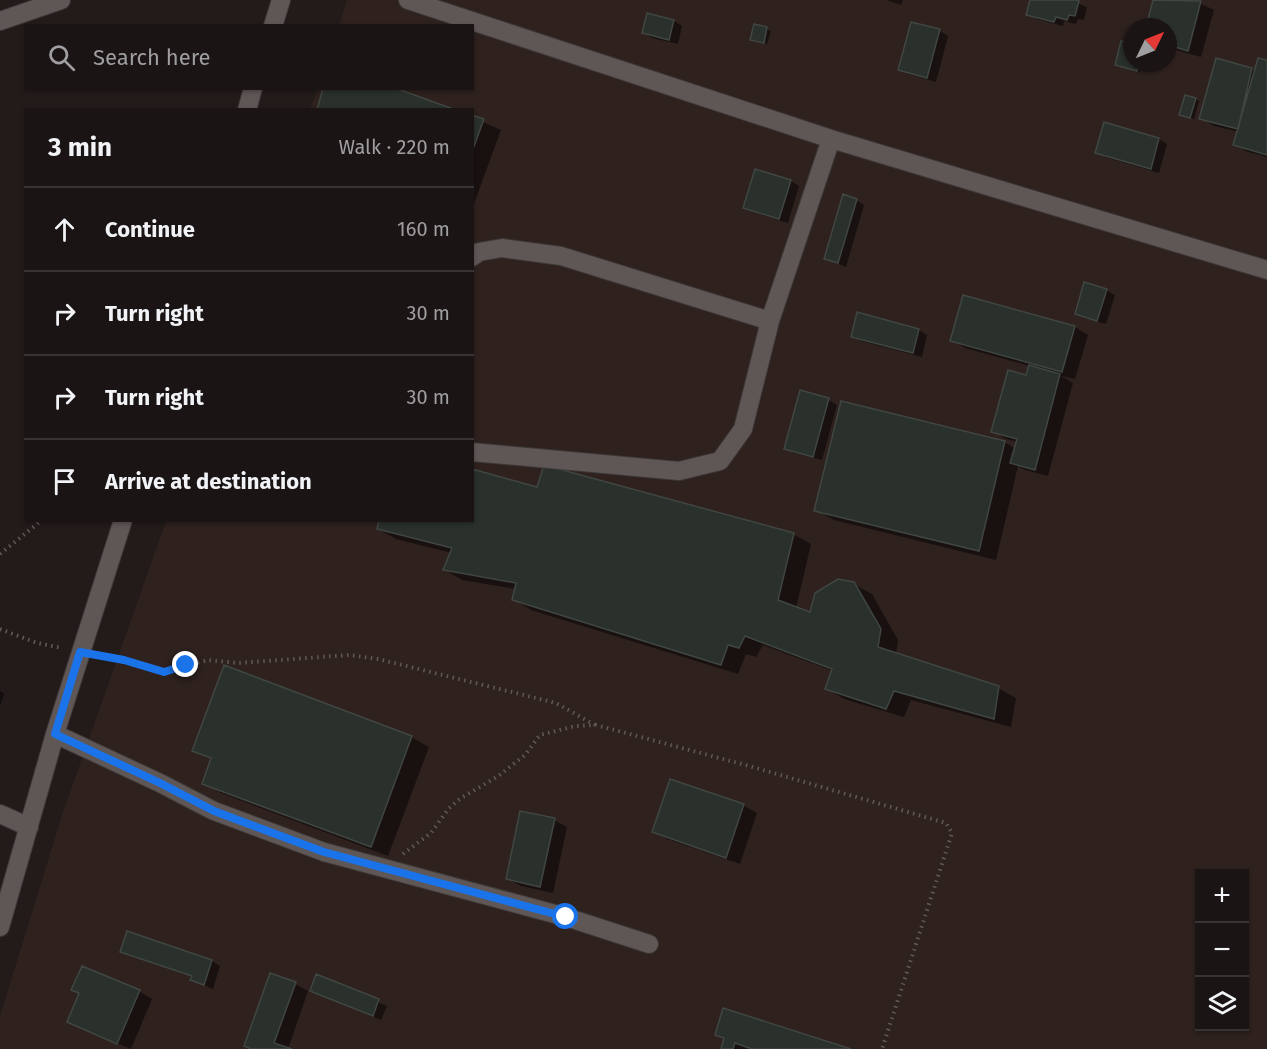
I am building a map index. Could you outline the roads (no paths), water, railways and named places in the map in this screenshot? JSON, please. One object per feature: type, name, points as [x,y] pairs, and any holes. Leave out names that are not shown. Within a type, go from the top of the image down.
[{"type":"street","points":[[0,21],[61,0]]},
{"type":"street","points":[[274,24],[281,0]]},
{"type":"street","points":[[408,0],[831,139],[1267,270]]},
{"type":"street","points":[[248,108],[252,90]]},
{"type":"street","points":[[474,453],[679,471],[720,461],[743,429],[770,321],[831,139]]},
{"type":"street","points":[[474,256],[479,252],[502,248],[561,256],[770,321]]},
{"type":"street","points":[[0,927],[55,734],[122,522]]},
{"type":"street","points":[[55,734],[214,811],[324,852],[566,917],[649,944]]},
{"type":"street","points":[[0,814],[29,827]]}]
